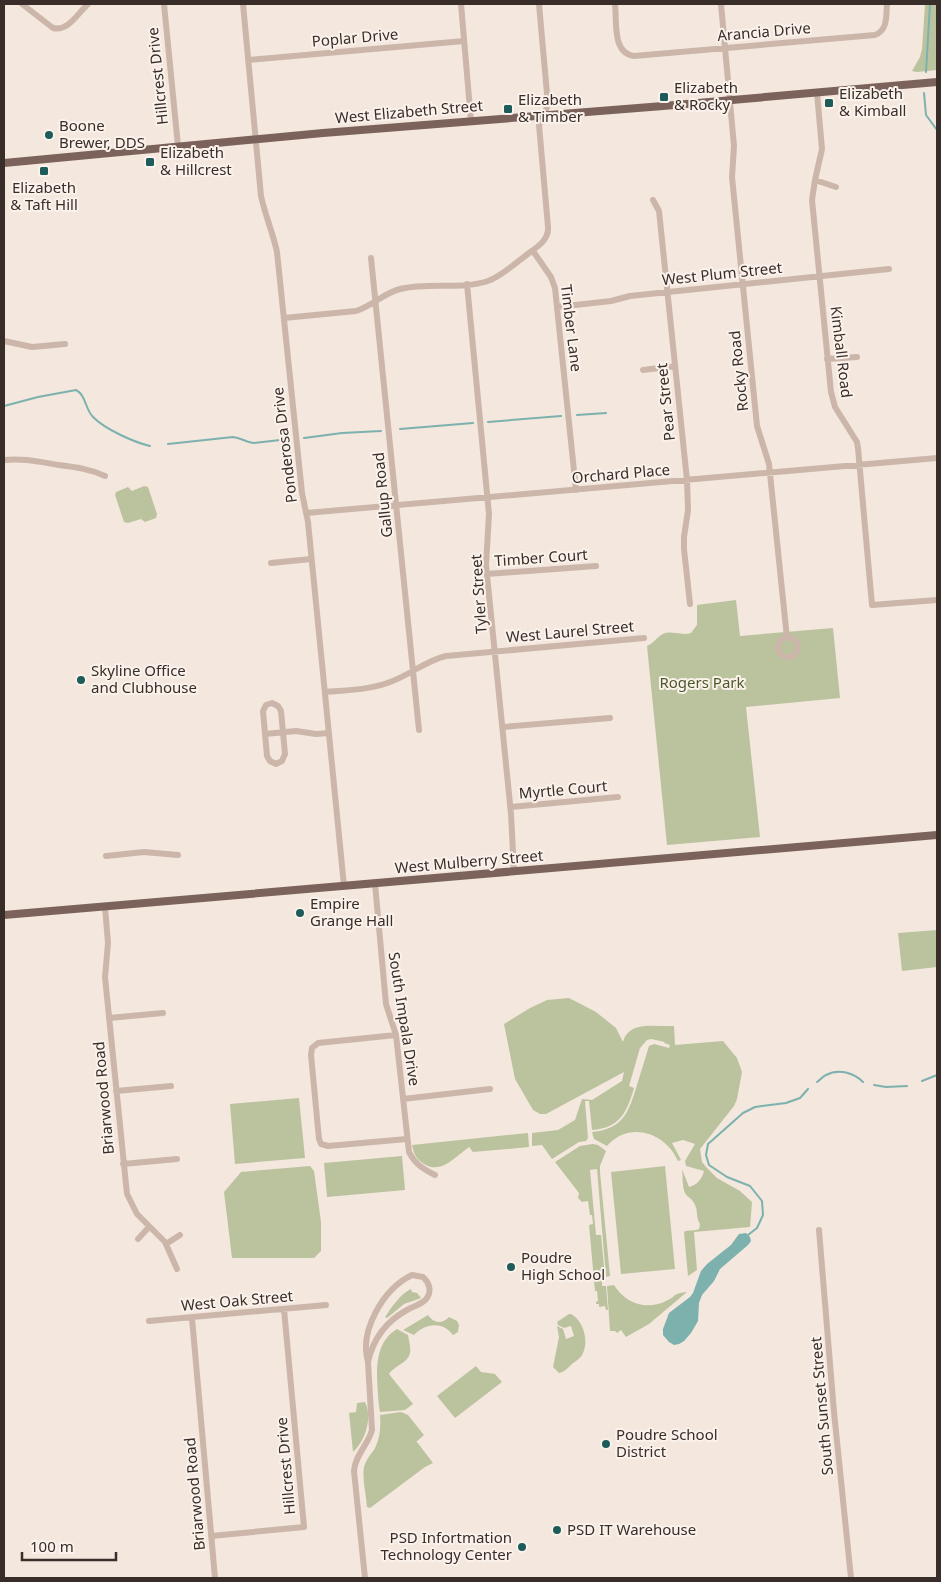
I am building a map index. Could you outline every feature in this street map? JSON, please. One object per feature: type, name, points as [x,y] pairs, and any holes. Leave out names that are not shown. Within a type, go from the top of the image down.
[{"type":"main road","name":"West Elizabeth Street","points":[[4,163],[178,146],[937,82]]},
{"type":"main road","name":"West Mulberry Street","points":[[4,915],[937,835]]},
{"type":"street","points":[[22,4],[58,30],[67,26],[88,4]]},
{"type":"street","name":"Hillcrest Drive","points":[[164,4],[178,146]]},
{"type":"street","name":"Ponderosa Drive","points":[[243,4],[261,196],[278,252],[344,886]]},
{"type":"street","points":[[461,4],[471,121]]},
{"type":"street","points":[[284,318],[351,313],[402,288],[487,281],[533,251],[547,238],[549,232],[539,125],[548,105],[539,4]]},
{"type":"street","name":"Arancia Drive","points":[[615,4],[618,44],[629,56],[875,35],[885,27],[887,4]]},
{"type":"street","name":"Rocky Road","points":[[721,4],[734,146],[732,178],[742,285],[757,426],[769,464],[787,638]]},
{"type":"street","name":"Poplar Drive","points":[[248,60],[464,41]]},
{"type":"street","name":"Kimball Road","points":[[817,93],[822,140],[821,156],[812,200],[827,359],[832,400],[857,442],[872,605],[937,600]]},
{"type":"street","points":[[815,180],[836,187]]},
{"type":"street","name":"Pear Street","points":[[653,200],[660,211],[687,480],[688,510],[684,549],[690,604]]},
{"type":"street","name":"Timber Lane","points":[[533,251],[554,282],[576,490]]},
{"type":"street","name":"Gallup Road","points":[[371,258],[420,730]]},
{"type":"street","name":"West Plum Street","points":[[557,307],[890,269]]},
{"type":"street","name":"Tyler Street","points":[[467,284],[489,524],[486,565],[511,806],[514,872]]},
{"type":"street","points":[[4,341],[32,347],[65,344]]},
{"type":"street","points":[[827,359],[857,356]]},
{"type":"street","points":[[643,370],[675,366]]},
{"type":"street","name":"Orchard Place","points":[[306,513],[937,458]]},
{"type":"street","points":[[4,460],[21,459],[94,470],[105,476]]},
{"type":"street","points":[[271,563],[311,559]]},
{"type":"street","name":"Timber Court","points":[[487,574],[596,566]]},
{"type":"street","name":"West Laurel Street","points":[[325,692],[376,686],[398,679],[427,662],[439,658],[644,638]]},
{"type":"street","points":[[270,703],[276,704],[280,708],[285,757],[276,764],[267,758],[265,734],[264,707],[270,703]]},
{"type":"street","points":[[503,727],[610,718]]},
{"type":"street","points":[[265,734],[296,731],[316,734],[329,733]]},
{"type":"street","name":"Myrtle Court","points":[[511,806],[618,797]]},
{"type":"street","points":[[106,856],[144,852],[178,855]]},
{"type":"street","name":"South Impala Drive","points":[[375,884],[386,1004],[396,1035],[409,1152],[414,1161],[424,1170],[435,1175]]},
{"type":"street","name":"Briarwood Road","points":[[105,907],[108,943],[105,977],[128,1199],[137,1214],[165,1242],[177,1269]]},
{"type":"street","points":[[109,1018],[163,1013]]},
{"type":"street","points":[[396,1035],[318,1043],[312,1048],[311,1055],[319,1139],[321,1144],[328,1146],[407,1139]]},
{"type":"street","points":[[116,1091],[171,1086]]},
{"type":"street","points":[[403,1099],[490,1089]]},
{"type":"street","points":[[123,1164],[176,1159]]},
{"type":"street","points":[[138,1239],[149,1227]]},
{"type":"street","name":"South Sunset Street","points":[[819,1230],[834,1412],[851,1578]]},
{"type":"street","points":[[166,1244],[180,1236]]},
{"type":"street","points":[[365,1578],[354,1471],[357,1459],[370,1438],[372,1430],[366,1353],[368,1331],[375,1314],[386,1297],[406,1278],[412,1275],[423,1277],[429,1285],[426,1299],[405,1311],[383,1328],[372,1346],[368,1362]]},
{"type":"street","name":"West Oak Street","points":[[149,1321],[326,1305]]},
{"type":"street","name":"Hillcrest Drive","points":[[211,1536],[304,1527],[284,1309]]},
{"type":"street","name":"Briarwood Road","points":[[192,1318],[215,1578]]},
{"type":"green space","points":[[925,4],[937,4],[937,70],[917,72],[912,71],[922,49]]},
{"type":"green space","points":[[144,486],[148,487],[157,514],[156,518],[145,522],[141,519],[128,523],[124,522],[115,495],[116,492],[128,487],[132,491]]},
{"type":"green space","name":"Rogers Park","points":[[736,600],[740,636],[833,628],[840,698],[746,707],[760,837],[667,845],[647,646],[666,633],[691,633],[697,625],[697,605]]},
{"type":"green space","points":[[937,930],[937,967],[902,971],[898,933]]},
{"type":"green space","points":[[569,998],[596,1012],[616,1028],[623,1042],[631,1030],[637,1028],[644,1026],[674,1026],[675,1045],[723,1041],[737,1058],[742,1072],[737,1099],[734,1106],[700,1149],[702,1162],[707,1168],[717,1178],[740,1191],[752,1202],[750,1227],[694,1232],[697,1270],[688,1276],[684,1233],[685,1231],[699,1229],[700,1224],[694,1203],[684,1190],[682,1169],[689,1187],[697,1183],[702,1177],[704,1171],[686,1166],[685,1161],[695,1144],[683,1140],[672,1143],[681,1160],[678,1161],[665,1143],[646,1133],[626,1134],[616,1138],[607,1146],[594,1139],[592,1132],[603,1130],[618,1123],[628,1111],[649,1046],[654,1044],[669,1048],[670,1045],[651,1039],[647,1040],[640,1048],[629,1086],[634,1088],[625,1111],[616,1122],[602,1129],[592,1130],[589,1101],[585,1101],[588,1138],[586,1141],[579,1142],[552,1159],[542,1145],[532,1146],[532,1133],[558,1130],[575,1120],[582,1099],[592,1100],[622,1081],[624,1072],[546,1114],[540,1114],[533,1110],[515,1079],[504,1024],[547,1000]]},
{"type":"green space","points":[[299,1098],[305,1158],[235,1164],[230,1104]]},
{"type":"green space","points":[[528,1133],[529,1147],[473,1152],[469,1147],[448,1163],[436,1167],[430,1167],[419,1160],[412,1145]]},
{"type":"green space","points":[[593,1144],[606,1151],[600,1166],[600,1172],[610,1276],[606,1277],[597,1169],[590,1170],[596,1235],[601,1235],[605,1277],[602,1277],[602,1286],[606,1286],[608,1310],[606,1310],[605,1306],[599,1307],[599,1304],[596,1304],[598,1301],[597,1291],[595,1291],[589,1225],[593,1224],[588,1201],[582,1202],[578,1198],[579,1193],[555,1162],[580,1146]]},
{"type":"green space","points":[[402,1156],[405,1190],[327,1197],[324,1163]]},
{"type":"green space","points":[[310,1166],[314,1171],[321,1222],[321,1251],[314,1258],[232,1258],[224,1192],[241,1172]]},
{"type":"green space","points":[[665,1166],[675,1269],[621,1274],[611,1172]]},
{"type":"green space","points":[[614,1285],[630,1301],[644,1305],[658,1304],[677,1294],[687,1292],[649,1324],[626,1337],[621,1330],[617,1333],[610,1331],[607,1286]]},
{"type":"green space","points":[[411,1289],[412,1292],[417,1293],[421,1298],[404,1304],[387,1318],[385,1317],[400,1297]]},
{"type":"green space","points":[[569,1314],[575,1317],[582,1326],[585,1348],[580,1358],[566,1370],[559,1373],[553,1367],[559,1337],[557,1326],[563,1329],[566,1339],[574,1336],[571,1326],[564,1328],[558,1325],[557,1322]]},
{"type":"green space","points":[[428,1315],[438,1322],[444,1321],[449,1317],[457,1321],[459,1325],[458,1332],[453,1335],[444,1327],[434,1325],[423,1328],[414,1335],[403,1330]]},
{"type":"green space","points":[[397,1329],[408,1335],[410,1353],[407,1359],[389,1374],[413,1404],[405,1410],[380,1412],[377,1375],[378,1357],[384,1341]]},
{"type":"green space","points":[[476,1366],[481,1372],[495,1374],[502,1382],[455,1418],[437,1396]]},
{"type":"green space","points":[[365,1402],[368,1422],[361,1442],[353,1452],[349,1413],[356,1412],[357,1403]]},
{"type":"green space","points":[[401,1412],[408,1415],[424,1435],[416,1442],[433,1463],[370,1508],[367,1507],[364,1467],[378,1442],[380,1415]]},
{"type":"water","points":[[746,1233],[751,1241],[720,1269],[714,1281],[702,1295],[699,1303],[698,1321],[691,1333],[679,1344],[674,1345],[669,1342],[663,1335],[663,1329],[669,1313],[690,1297],[701,1271],[707,1264],[731,1245],[739,1234]]},
{"type":"waterway","points":[[926,72],[930,4]]},
{"type":"waterway","points":[[924,93],[926,115],[937,130]]},
{"type":"waterway","points":[[4,406],[76,390],[82,395],[90,414],[98,422],[120,434],[150,446]]},
{"type":"waterway","points":[[577,415],[606,413]]},
{"type":"waterway","points":[[488,422],[561,416]]},
{"type":"waterway","points":[[400,429],[473,423]]},
{"type":"waterway","points":[[304,438],[342,433],[381,431]]},
{"type":"waterway","points":[[168,444],[233,437],[254,443],[289,439]]},
{"type":"waterway","points":[[817,1082],[824,1076],[836,1072],[846,1072],[863,1082]]},
{"type":"waterway","points":[[922,1081],[937,1075]]},
{"type":"waterway","points":[[874,1085],[886,1087],[907,1086]]},
{"type":"waterway","points":[[748,1235],[757,1228],[763,1215],[762,1201],[750,1186],[727,1177],[709,1165],[706,1155],[708,1144],[743,1113],[755,1107],[786,1103],[800,1098],[808,1089]]},
{"type":"place","name":"Elizabeth & Rocky","points":[[664,97]]},
{"type":"place","name":"Elizabeth & Kimball","points":[[829,103]]},
{"type":"place","name":"Elizabeth & Timber","points":[[508,109]]},
{"type":"place","name":"Boone Brewer, DDS","points":[[49,135]]},
{"type":"place","name":"Elizabeth & Hillcrest","points":[[150,162]]},
{"type":"place","name":"Elizabeth & Taft Hill","points":[[44,171]]},
{"type":"place","name":"Skyline Office and Clubhouse","points":[[81,680]]},
{"type":"place","name":"Empire Grange Hall","points":[[300,913]]},
{"type":"place","name":"Poudre High School","points":[[511,1267]]},
{"type":"place","name":"Poudre School District","points":[[606,1444]]},
{"type":"place","name":"PSD IT Warehouse","points":[[557,1530]]},
{"type":"place","name":"PSD Infortmation Technology Center","points":[[522,1547]]}]
